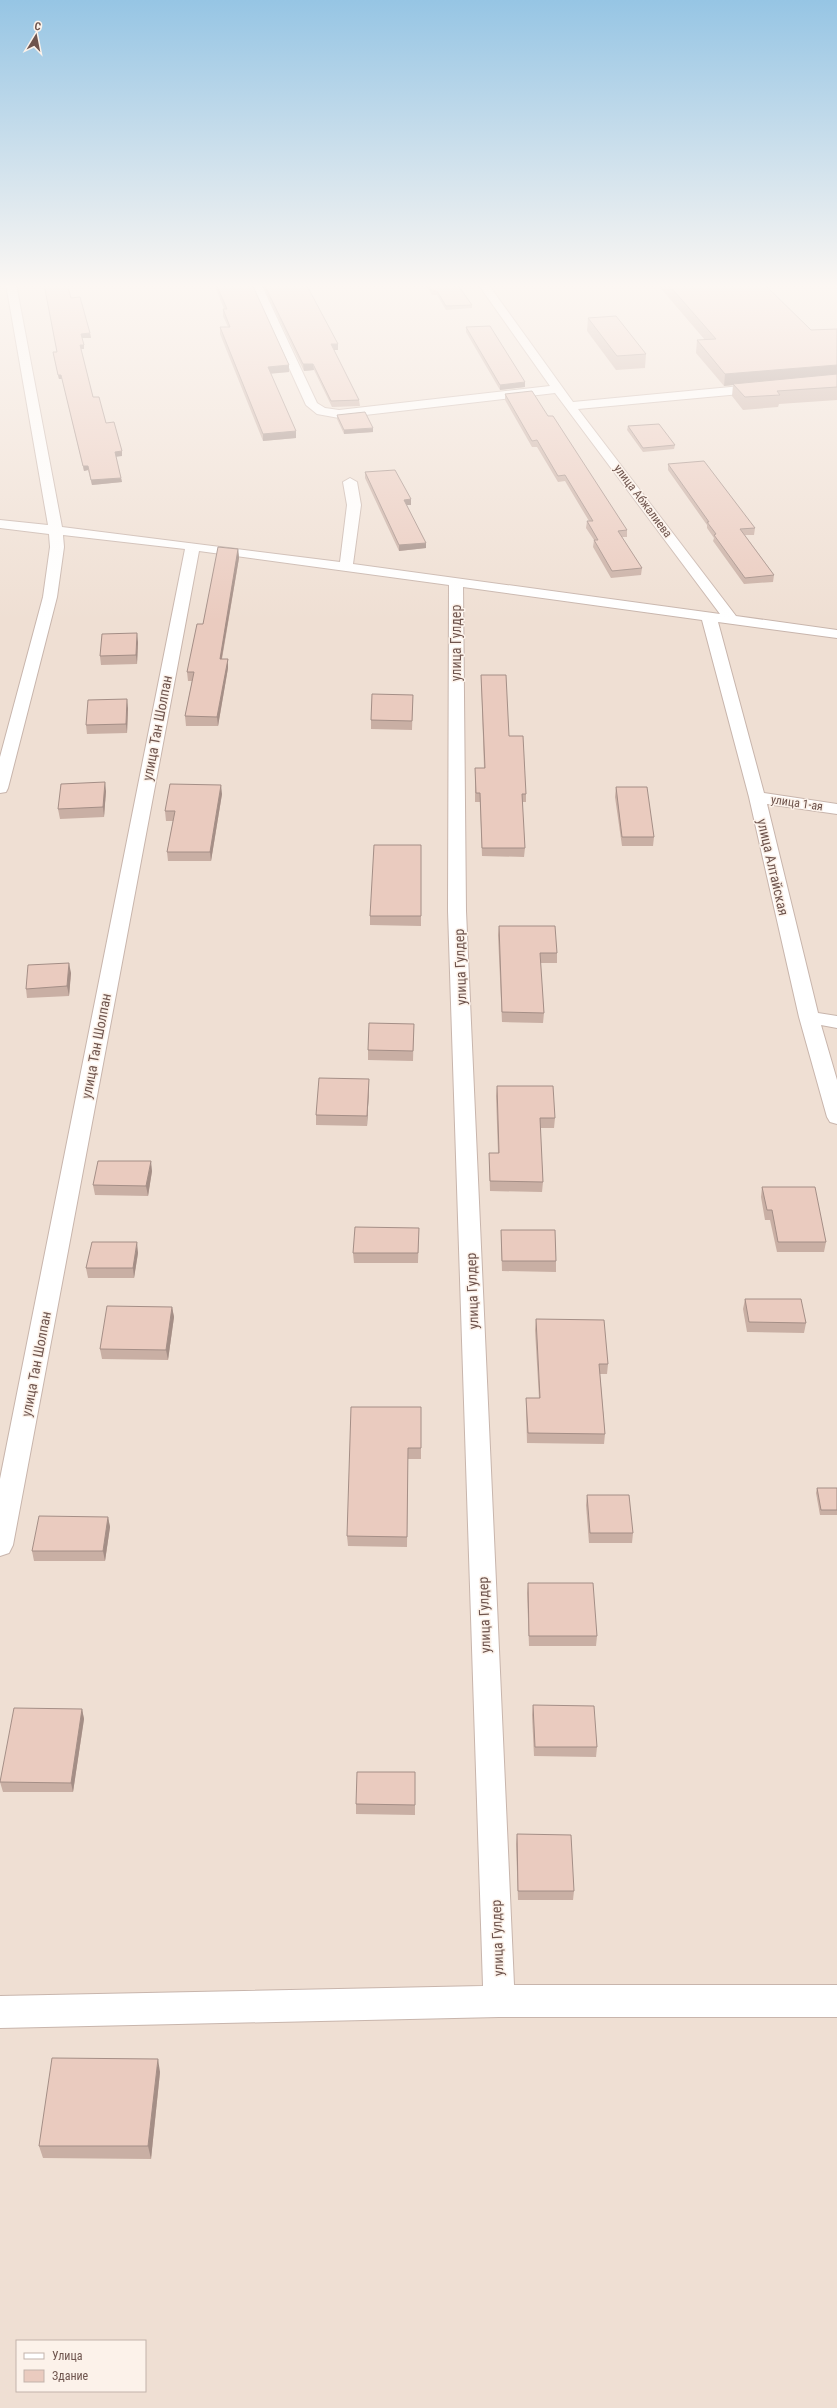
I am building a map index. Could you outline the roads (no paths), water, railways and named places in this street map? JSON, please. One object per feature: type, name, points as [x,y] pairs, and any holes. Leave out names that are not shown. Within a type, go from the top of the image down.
[{"type":"street","points":[[0,788],[50,597],[57,547],[56,530],[32,396]]},
{"type":"street","points":[[308,396],[312,405],[321,411],[339,414],[493,396]]},
{"type":"street","name":"улица Абжалиева","points":[[563,396],[732,620]]},
{"type":"street","points":[[570,406],[673,396]]},
{"type":"street","points":[[346,566],[354,505],[350,482]]},
{"type":"street","points":[[0,524],[194,546],[837,634]]},
{"type":"street","name":"улица Тан Шолпан","points":[[0,1545],[139,817],[194,546]]},
{"type":"street","name":"улица Гулдер","points":[[456,581],[457,911],[499,2001]]},
{"type":"street","name":"улица Алтайская","points":[[708,617],[757,798],[809,1017],[837,1117]]},
{"type":"street","name":"улица 1-ая","points":[[757,798],[837,808]]},
{"type":"street","points":[[809,1017],[837,1022]]},
{"type":"street","points":[[0,2012],[499,2001],[837,2001]]}]
